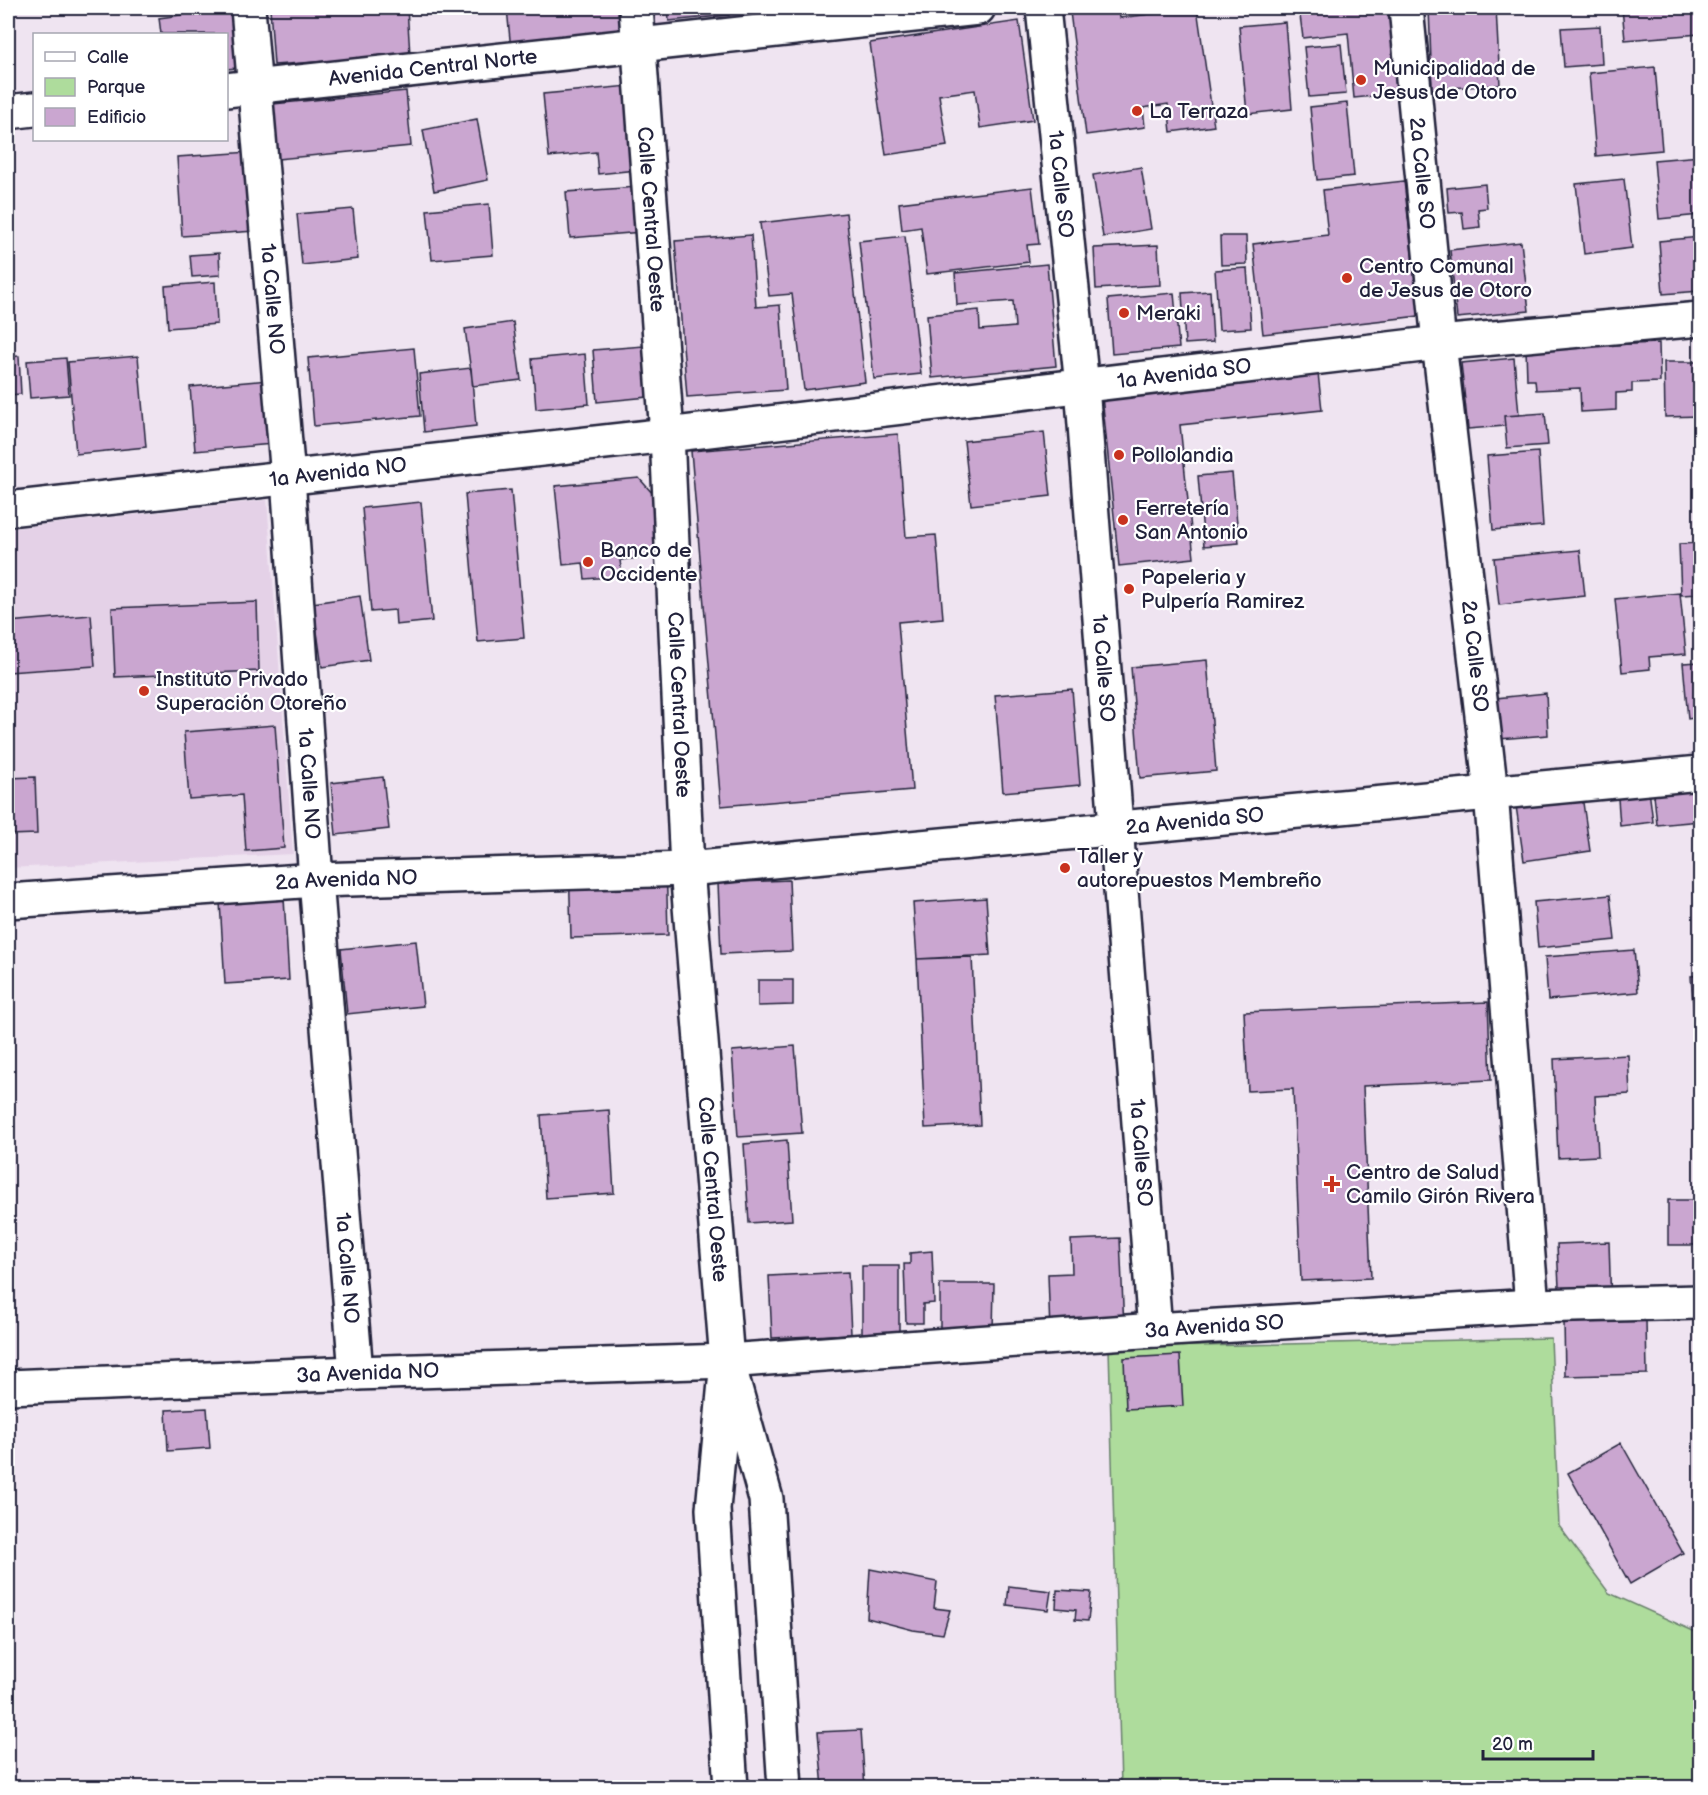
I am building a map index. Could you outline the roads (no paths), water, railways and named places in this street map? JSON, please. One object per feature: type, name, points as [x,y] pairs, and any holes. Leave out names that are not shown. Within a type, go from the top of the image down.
[{"type":"street","name":"1a Calle NO","points":[[248,8],[240,89],[288,478],[316,880],[356,1373]]},
{"type":"street","name":"Calle Central Oeste","points":[[636,8],[667,435],[687,869],[727,1361],[713,1509],[730,1788]]},
{"type":"street","name":"Avenida Central Norte","points":[[240,89],[978,8]]},
{"type":"street","name":"1a Calle SO","points":[[1043,8],[1082,386],[1155,1330]]},
{"type":"street","name":"2a Calle SO","points":[[1406,8],[1440,343],[1491,793],[1533,1306]]},
{"type":"street","points":[[8,112],[33,109]]},
{"type":"street","name":"1a Avenida SO","points":[[667,435],[1440,343],[1701,319]]},
{"type":"street","name":"1a Avenida NO","points":[[8,509],[667,435]]},
{"type":"street","name":"2a Avenida SO","points":[[687,869],[1701,773]]},
{"type":"street","name":"2a Avenida NO","points":[[8,901],[316,880],[687,869]]},
{"type":"street","name":"3a Avenida SO","points":[[727,1361],[1533,1306],[1701,1302]]},
{"type":"street","name":"Calle Central Oeste","points":[[727,1361],[766,1499],[785,1788]]},
{"type":"street","name":"3a Avenida NO","points":[[8,1387],[727,1361]]},
{"type":"place","name":"Municipalidad de Jesus de Otoro","points":[[1361,80]]},
{"type":"place","name":"La Terraza","points":[[1137,111]]},
{"type":"place","name":"Centro Comunal de Jesus de Otoro","points":[[1347,278]]},
{"type":"place","name":"Meraki","points":[[1124,313]]},
{"type":"place","name":"Pollolandia","points":[[1119,455]]},
{"type":"place","name":"Ferretería San Antonio","points":[[1123,520]]},
{"type":"place","name":"Banco de Occidente","points":[[588,562]]},
{"type":"place","name":"Papeleria y Pulpería Ramirez","points":[[1129,589]]},
{"type":"place","name":"Instituto Privado Superación Otoreño","points":[[144,691]]},
{"type":"place","name":"Taller y autorepuestos Membreño","points":[[1065,868]]},
{"type":"place","name":"Centro de Salud Camilo Girón Rivera","points":[[1332,1184]]}]
